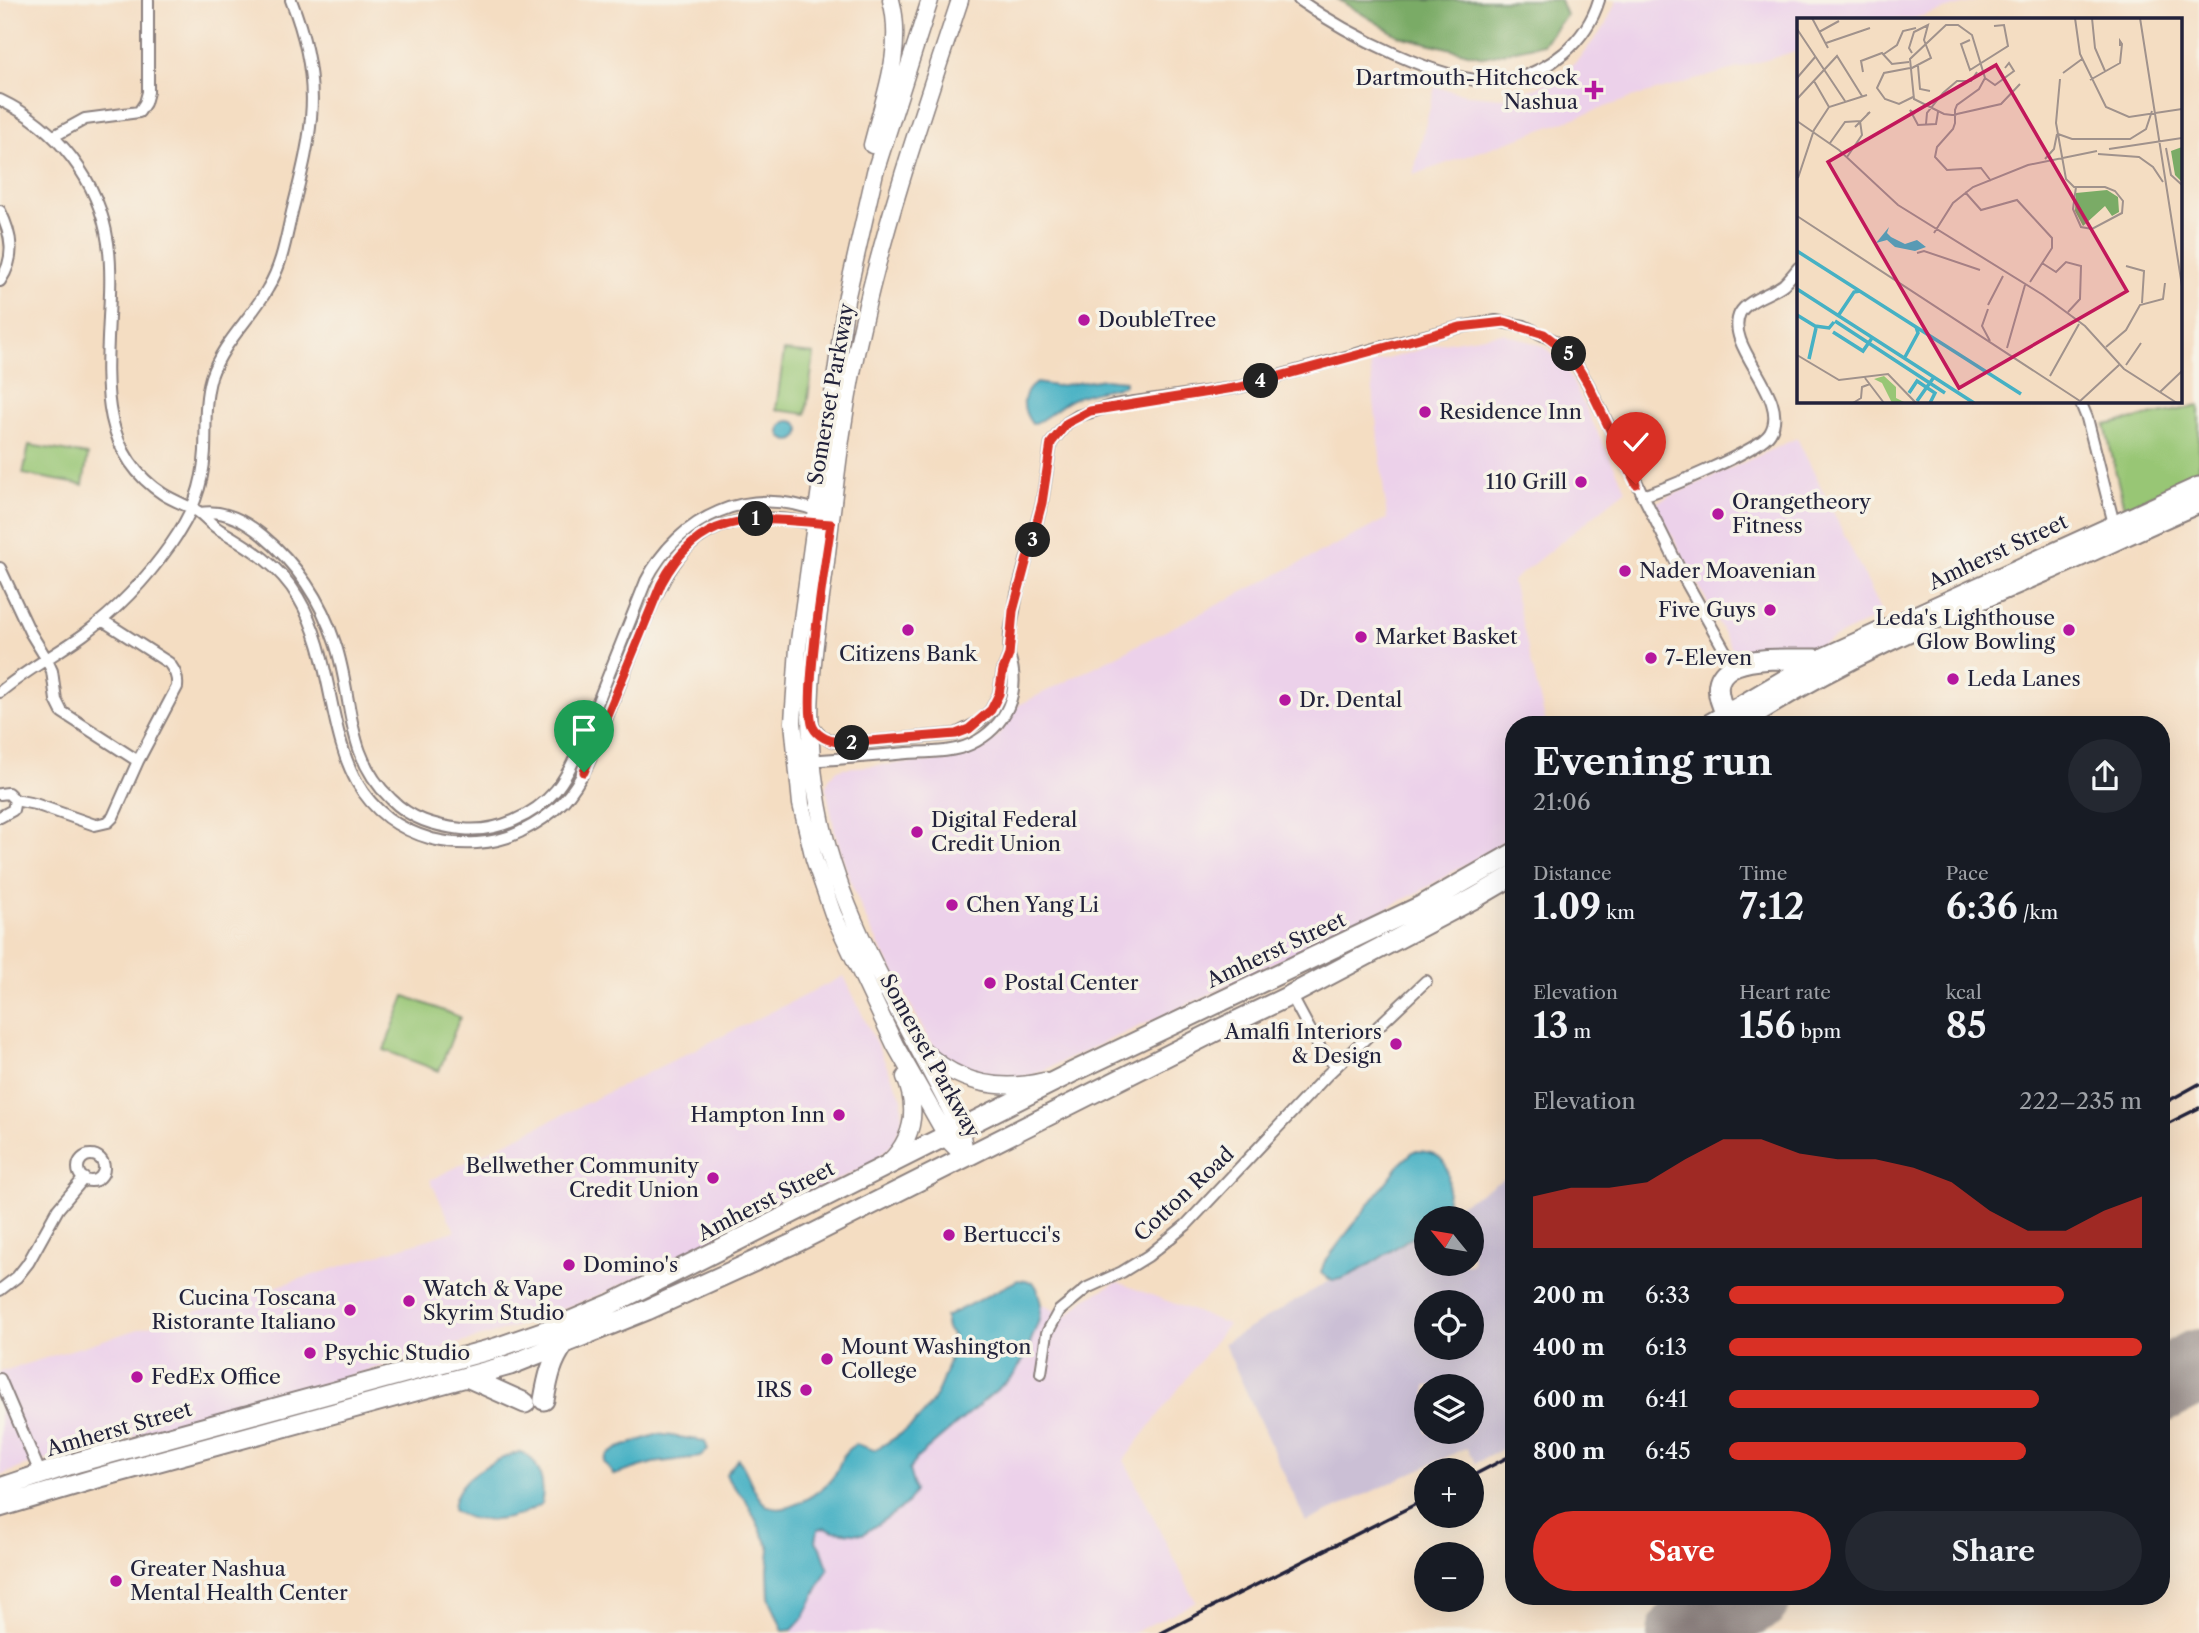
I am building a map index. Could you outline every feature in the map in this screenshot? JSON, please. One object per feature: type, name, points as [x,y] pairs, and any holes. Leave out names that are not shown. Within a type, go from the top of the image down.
[{"type":"highway","name":"Amherst Street","points":[[1736,716],[1822,658],[2199,487]]},
{"type":"highway","name":"Amherst Street","points":[[1740,716],[1876,648],[2199,503]]},
{"type":"highway","points":[[1725,716],[1719,687],[1722,677],[1733,666],[1750,661],[1822,658]]},
{"type":"highway","name":"Amherst Street","points":[[0,1488],[78,1462],[496,1348],[559,1326],[611,1304],[1073,1072],[1421,906],[1505,858]]},
{"type":"highway","name":"Amherst Street","points":[[0,1507],[101,1476],[467,1377],[564,1344],[736,1272],[1291,995],[1505,879]]},
{"type":"highway","points":[[544,1400],[549,1372],[555,1356],[564,1344]]},
{"type":"highway","points":[[467,1377],[525,1404]]},
{"type":"main road","points":[[862,221],[869,161],[896,45],[896,25],[891,0]]},
{"type":"main road","name":"Somerset Parkway","points":[[930,0],[880,153],[862,221],[846,300],[821,519],[810,719],[801,804],[820,877],[846,944],[895,1045],[953,1132]]},
{"type":"main road","name":"Somerset Parkway","points":[[960,0],[895,197],[870,291],[821,519],[794,682],[793,722],[838,879],[860,933],[911,1034],[953,1132],[954,1148],[966,1158]]},
{"type":"main road","points":[[950,30],[966,0]]},
{"type":"main road","points":[[911,1034],[923,1050],[942,1066],[961,1077],[984,1084],[1028,1084],[1073,1072]]},
{"type":"main road","points":[[885,1166],[907,1138],[913,1110],[895,1045]]},
{"type":"street","points":[[54,136],[85,119],[139,112],[148,92],[148,0]]},
{"type":"street","points":[[0,692],[102,620],[145,577],[196,511],[203,472],[207,396],[213,373],[224,350],[274,277],[283,253],[306,154],[313,105],[312,79],[308,54],[291,0]]},
{"type":"street","points":[[1299,0],[1380,48],[1427,67],[1476,80],[1498,82],[1527,75],[1557,59],[1582,33],[1599,0]]},
{"type":"street","points":[[0,100],[30,116],[54,136],[88,183],[105,226],[110,272],[107,390],[126,454],[144,479],[172,499],[196,511],[213,525],[252,547],[298,596],[315,630],[343,754],[360,789],[377,808],[397,824],[432,838],[469,844],[512,836],[552,812],[570,794],[584,772],[661,584],[682,553],[712,530],[736,521],[769,518],[821,519]]},
{"type":"street","points":[[0,211],[12,248],[10,260],[0,281]]},
{"type":"street","points":[[1642,496],[1661,491],[1755,446],[1770,434],[1773,418],[1770,399],[1741,341],[1737,323],[1745,308],[1785,283],[1797,269]]},
{"type":"street","points":[[810,719],[819,734],[840,743],[962,733],[991,710],[999,694],[1009,655],[1013,611],[1042,503],[1051,443],[1067,423],[1077,416],[1102,408],[1240,387],[1460,327],[1505,322],[1544,334],[1570,354],[1588,384],[1684,578],[1733,666]]},
{"type":"street","points":[[2080,402],[2090,427],[2114,524]]},
{"type":"street","points":[[196,511],[219,511],[259,532],[282,554],[313,592],[337,646],[361,757],[380,789],[398,806],[425,822],[468,830],[506,824],[528,813],[556,789],[578,750],[646,581],[660,557],[685,530],[718,512],[754,503],[782,503],[821,519]]},
{"type":"street","points":[[0,568],[52,671],[56,701],[62,712],[138,761]]},
{"type":"street","points":[[0,794],[8,793],[15,800],[35,804],[95,825],[102,825],[113,817],[138,761],[177,687],[176,674],[169,663],[102,620]]},
{"type":"street","points":[[804,761],[953,750],[972,744],[996,725],[1007,708],[1014,688],[1015,672],[1009,655]]},
{"type":"street","points":[[0,817],[13,810],[15,800]]},
{"type":"street","name":"Cotton Road","points":[[1041,1373],[1047,1333],[1059,1311],[1087,1288],[1133,1266],[1198,1214],[1336,1067],[1426,981]]},
{"type":"street","points":[[1291,995],[1318,1045],[1336,1067]]},
{"type":"street","points":[[0,1290],[17,1277],[28,1263],[58,1209],[84,1178]]},
{"type":"street","points":[[0,1379],[41,1475]]},
{"type":"shaded area","name":"Dartmouth-Hitchcock Nashua","points":[[1617,0],[1980,0],[1915,18],[1797,18],[1797,51],[1631,98],[1413,175],[1435,87],[1501,98],[1523,93],[1550,81],[1575,63],[1604,28]]},
{"type":"shaded area","points":[[1503,333],[1543,346],[1565,366],[1626,490],[1512,581],[1544,716],[1505,716],[1505,841],[1417,893],[1214,992],[1033,1075],[1016,1078],[998,1076],[959,1067],[944,1058],[929,1040],[869,926],[850,881],[835,832],[826,787],[830,777],[843,768],[946,760],[971,755],[997,737],[1017,706],[1387,519],[1370,364],[1442,343]]},
{"type":"shaded area","points":[[1797,438],[1883,614],[1814,648],[1732,649],[1655,503]]},
{"type":"shaded area","points":[[844,976],[902,1098],[902,1120],[894,1143],[872,1163],[600,1295],[512,1328],[241,1408],[24,1466],[0,1476],[0,1372],[455,1231],[430,1180]]},
{"type":"shaded area","points":[[1505,1178],[1505,1448],[1484,1459],[1473,1458],[1466,1448],[1444,1458],[1414,1458],[1414,1472],[1306,1522],[1224,1343],[1414,1231],[1414,1276],[1484,1276],[1484,1206],[1458,1206]]},
{"type":"shaded area","points":[[1117,1282],[1228,1324],[1124,1460],[1196,1602],[1133,1633],[793,1633],[792,1630],[804,1617],[828,1569],[816,1541],[818,1529],[825,1527],[834,1531],[863,1534],[910,1479],[909,1470],[917,1458],[1014,1375],[1025,1356],[1039,1320],[1041,1304],[1067,1316],[1085,1299]]},
{"type":"green space","points":[[1339,0],[1560,0],[1566,15],[1543,44],[1484,57],[1399,36]]},
{"type":"green space","points":[[784,351],[814,354],[806,414],[776,410]]},
{"type":"green space","points":[[2199,406],[2199,474],[2124,508],[2105,425]]},
{"type":"green space","points":[[29,445],[88,455],[83,485],[23,474]]},
{"type":"green space","points":[[405,996],[460,1017],[439,1071],[384,1050]]},
{"type":"water","points":[[1104,379],[1125,381],[1125,385],[1075,398],[1032,424],[1028,418],[1024,407],[1025,397],[1036,383],[1056,386]]},
{"type":"water","points":[[790,421],[797,424],[800,431],[797,438],[790,441],[783,438],[780,431],[783,424]]},
{"type":"water","points":[[1414,1151],[1428,1152],[1444,1162],[1448,1179],[1446,1206],[1414,1206],[1414,1235],[1354,1273],[1335,1280],[1326,1277],[1321,1273],[1324,1263],[1401,1163]]},
{"type":"water","points":[[1018,1280],[1033,1282],[1041,1304],[1039,1320],[1025,1356],[1014,1375],[917,1458],[909,1470],[915,1491],[906,1505],[863,1534],[834,1531],[825,1527],[818,1529],[816,1541],[828,1568],[804,1617],[792,1630],[783,1631],[769,1597],[770,1549],[747,1502],[726,1474],[738,1459],[761,1500],[774,1508],[793,1505],[814,1495],[830,1481],[844,1454],[851,1447],[856,1444],[874,1450],[906,1430],[928,1408],[942,1381],[953,1345],[953,1336],[947,1329],[945,1317]]},
{"type":"water","points":[[658,1434],[705,1441],[708,1450],[700,1457],[653,1463],[614,1475],[604,1462],[607,1455],[619,1448]]},
{"type":"water","points":[[520,1452],[532,1460],[540,1473],[541,1504],[521,1514],[497,1520],[474,1519],[453,1510],[460,1489],[477,1472],[487,1465]]},
{"type":"runway","points":[[2170,1381],[2199,1366]]},
{"type":"runway","points":[[1684,1633],[1738,1605]]},
{"type":"railway","points":[[2170,1100],[2199,1084]]},
{"type":"railway","points":[[2170,1122],[2199,1108]]},
{"type":"railway","points":[[1484,1470],[1505,1459]]},
{"type":"railway","points":[[1161,1633],[1414,1505]]},
{"type":"place","name":"Dartmouth-Hitchcock Nashua","points":[[1594,90]]},
{"type":"place","name":"DoubleTree","points":[[1084,320]]},
{"type":"place","name":"Residence Inn","points":[[1425,412]]},
{"type":"place","name":"110 Grill","points":[[1581,482]]},
{"type":"place","name":"Orangetheory Fitness","points":[[1718,514]]},
{"type":"place","name":"Nader Moavenian","points":[[1625,571]]},
{"type":"place","name":"Five Guys","points":[[1770,610]]},
{"type":"place","name":"Citizens Bank","points":[[908,630]]},
{"type":"place","name":"Leda's Lighthouse Glow Bowling","points":[[2069,630]]},
{"type":"place","name":"Market Basket","points":[[1361,637]]},
{"type":"place","name":"7-Eleven","points":[[1651,658]]},
{"type":"place","name":"Leda Lanes","points":[[1953,679]]},
{"type":"place","name":"Dr. Dental","points":[[1285,700]]},
{"type":"place","name":"Digital Federal Credit Union","points":[[917,832]]},
{"type":"place","name":"Chen Yang Li","points":[[952,905]]},
{"type":"place","name":"Postal Center","points":[[990,983]]},
{"type":"place","name":"Amalfi Interiors & Design","points":[[1396,1044]]},
{"type":"place","name":"Hampton Inn","points":[[839,1115]]},
{"type":"place","name":"Bellwether Community Credit Union","points":[[713,1178]]},
{"type":"place","name":"Bertucci's","points":[[949,1235]]},
{"type":"place","name":"Domino's","points":[[569,1265]]},
{"type":"place","name":"Watch & Vape Skyrim Studio","points":[[409,1301]]},
{"type":"place","name":"Cucina Toscana Ristorante Italiano","points":[[350,1310]]},
{"type":"place","name":"Psychic Studio","points":[[310,1353]]},
{"type":"place","name":"Mount Washington College","points":[[827,1359]]},
{"type":"place","name":"FedEx Office","points":[[137,1377]]},
{"type":"place","name":"IRS","points":[[806,1390]]},
{"type":"place","name":"Greater Nashua Mental Health Center","points":[[116,1581]]},
{"type":"route","points":[[584,772],[661,584],[674,562],[691,544],[712,530],[747,519],[769,518],[831,524],[810,691],[810,719],[819,734],[831,741],[845,743],[943,736],[962,733],[979,722],[991,710],[1001,687],[1003,670],[1009,655],[1017,594],[1042,503],[1051,443],[1058,432],[1077,416],[1102,408],[1240,387],[1460,327],[1505,322],[1544,334],[1570,354],[1582,372],[1636,484]]}]
